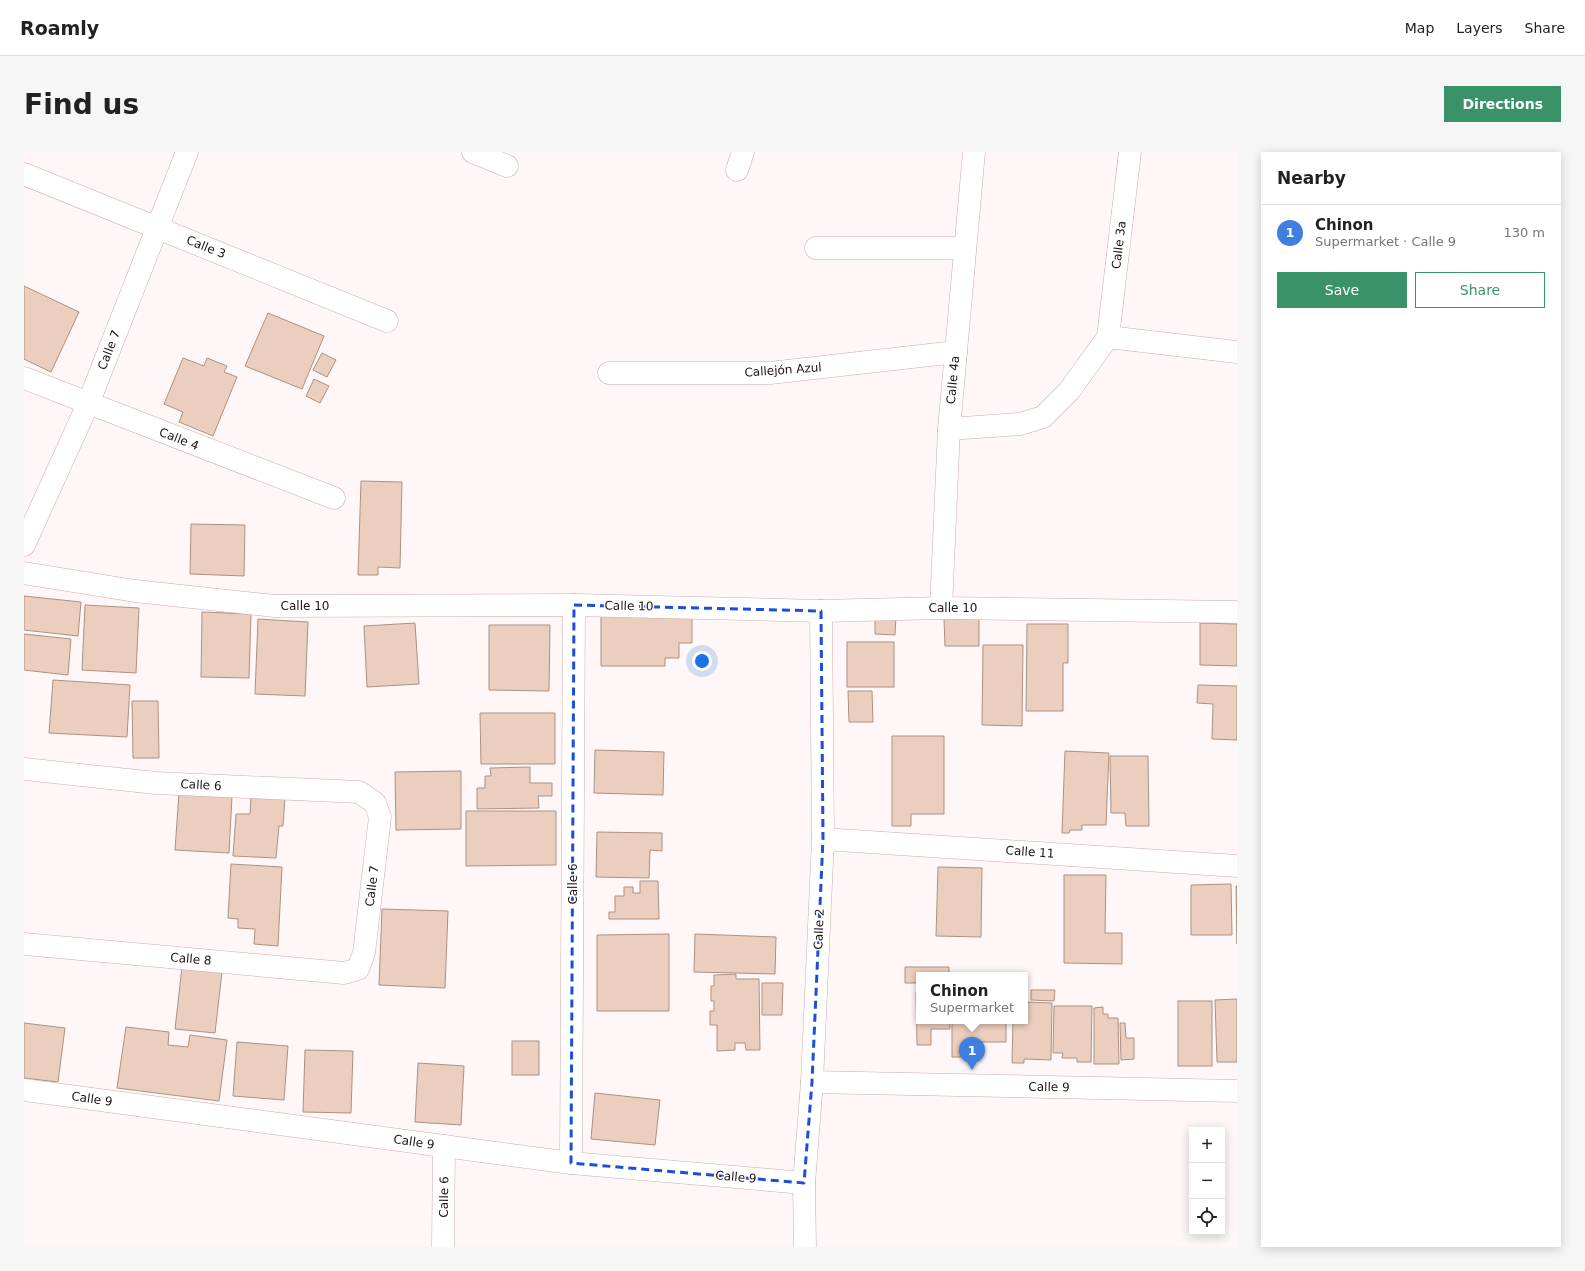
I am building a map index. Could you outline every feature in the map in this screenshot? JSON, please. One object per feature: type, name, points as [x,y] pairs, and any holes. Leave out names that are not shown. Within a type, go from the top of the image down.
[{"type":"street","name":"Calle 7","points":[[24,545],[88,404],[187,152]]},
{"type":"street","points":[[473,152],[507,166]]},
{"type":"street","name":"Calle 4a","points":[[941,608],[949,429],[974,152]]},
{"type":"street","name":"Calle 3a","points":[[1108,337],[1130,152]]},
{"type":"street","name":"Calle 3","points":[[24,174],[387,321]]},
{"type":"street","points":[[816,248],[965,248]]},
{"type":"street","points":[[949,429],[1020,424],[1043,417],[1069,391],[1108,337],[1237,352]]},
{"type":"street","name":"Callejón Azul","points":[[609,373],[770,373],[956,352]]},
{"type":"street","name":"Calle 4","points":[[24,378],[334,498]]},
{"type":"street","name":"Calle 10","points":[[24,573],[135,591],[275,606],[574,605],[821,610],[941,608],[1237,612]]},
{"type":"street","name":"Calle 6","points":[[571,1163],[574,605]]},
{"type":"street","name":"Calle 2","points":[[805,1247],[804,1183],[812,1082],[823,839],[821,610]]},
{"type":"street","name":"Calle 6","points":[[24,769],[156,783],[359,792],[375,802]]},
{"type":"street","name":"Calle 7","points":[[358,969],[364,952],[380,817],[375,802]]},
{"type":"street","name":"Calle 11","points":[[823,839],[1237,866]]},
{"type":"street","name":"Calle 8","points":[[24,944],[344,973],[358,969]]},
{"type":"street","name":"Calle 9","points":[[812,1082],[1237,1091]]},
{"type":"street","name":"Calle 9","points":[[24,1090],[571,1163],[804,1183]]},
{"type":"street","name":"Calle 6","points":[[443,1247],[444,1146]]},
{"type":"highlighted area","points":[[574,605],[821,611],[823,839],[812,1082],[804,1183],[571,1163]]},
{"type":"building","points":[[24,286],[79,312],[51,372],[24,359]]},
{"type":"building","points":[[268,313],[324,336],[302,389],[245,366]]},
{"type":"building","points":[[322,353],[336,360],[327,377],[313,370]]},
{"type":"building","points":[[183,358],[204,366],[207,358],[227,366],[224,372],[237,377],[213,436],[179,422],[183,412],[164,404]]},
{"type":"building","points":[[314,379],[329,386],[320,403],[306,396]]},
{"type":"building","points":[[361,481],[402,482],[400,568],[378,567],[378,575],[358,575]]},
{"type":"building","points":[[191,524],[245,525],[244,576],[190,574]]},
{"type":"building","points":[[24,596],[81,602],[78,636],[24,630]]},
{"type":"building","points":[[85,605],[139,608],[136,673],[82,670]]},
{"type":"building","points":[[202,612],[251,614],[249,678],[201,677]]},
{"type":"building","points":[[875,614],[896,615],[895,635],[875,634]]},
{"type":"building","points":[[601,616],[692,616],[692,643],[679,643],[679,658],[665,658],[665,666],[601,666]]},
{"type":"building","points":[[258,619],[308,622],[305,696],[255,694]]},
{"type":"building","points":[[944,619],[979,619],[979,646],[945,646]]},
{"type":"building","points":[[415,623],[419,684],[367,687],[364,626]]},
{"type":"building","points":[[1200,623],[1237,624],[1237,666],[1200,665]]},
{"type":"building","points":[[1027,624],[1068,624],[1068,663],[1063,663],[1063,711],[1026,711]]},
{"type":"building","points":[[489,625],[550,625],[549,691],[489,690]]},
{"type":"building","points":[[24,634],[71,639],[68,675],[24,670]]},
{"type":"building","points":[[847,642],[894,642],[894,687],[847,687]]},
{"type":"building","points":[[983,645],[1023,645],[1022,726],[982,725]]},
{"type":"building","points":[[53,680],[130,685],[127,737],[49,733]]},
{"type":"building","points":[[1198,685],[1237,686],[1237,740],[1212,739],[1213,704],[1197,703]]},
{"type":"building","points":[[848,691],[872,691],[873,722],[849,722]]},
{"type":"building","points":[[132,701],[158,701],[159,758],[133,758]]},
{"type":"building","points":[[480,713],[555,713],[555,764],[481,764]]},
{"type":"building","points":[[892,736],[944,736],[944,814],[911,814],[911,826],[892,826]]},
{"type":"building","points":[[595,750],[664,752],[663,795],[594,793]]},
{"type":"building","points":[[1065,751],[1109,753],[1106,825],[1082,825],[1082,830],[1070,830],[1069,833],[1062,833]]},
{"type":"building","points":[[1110,756],[1148,756],[1149,826],[1126,826],[1125,813],[1111,813]]},
{"type":"building","points":[[530,767],[530,783],[552,783],[552,796],[538,796],[539,808],[477,809],[477,788],[485,788],[485,776],[491,776],[490,768]]},
{"type":"building","points":[[461,771],[461,829],[396,830],[395,772]]},
{"type":"building","points":[[179,793],[232,796],[229,853],[175,850]]},
{"type":"building","points":[[251,796],[285,797],[283,826],[279,826],[276,858],[233,856],[236,814],[250,814]]},
{"type":"building","points":[[466,811],[556,811],[556,865],[466,866]]},
{"type":"building","points":[[597,832],[662,833],[662,851],[650,850],[649,878],[596,877]]},
{"type":"building","points":[[231,864],[282,867],[278,946],[254,944],[255,929],[238,928],[238,919],[228,918]]},
{"type":"building","points":[[938,867],[982,868],[981,937],[936,936]]},
{"type":"building","points":[[1064,875],[1106,875],[1105,933],[1122,933],[1122,964],[1064,963]]},
{"type":"building","points":[[640,881],[658,881],[659,919],[609,919],[609,912],[615,912],[615,896],[624,896],[624,887],[633,887],[633,893],[640,893]]},
{"type":"building","points":[[1231,884],[1232,935],[1191,935],[1191,885]]},
{"type":"building","points":[[1236,886],[1237,886],[1237,944]]},
{"type":"building","points":[[382,909],[448,911],[445,988],[379,985]]},
{"type":"building","points":[[669,934],[669,1011],[597,1011],[597,935]]},
{"type":"building","points":[[695,934],[776,937],[775,974],[694,972]]},
{"type":"building","points":[[182,967],[222,972],[215,1033],[175,1029]]},
{"type":"building","points":[[905,967],[949,967],[949,972],[916,972],[916,983],[905,983]]},
{"type":"building","points":[[736,974],[736,979],[759,979],[760,1050],[746,1050],[745,1043],[735,1043],[735,1050],[717,1051],[717,1025],[710,1025],[710,1011],[714,1011],[714,1001],[711,1001],[711,986],[714,986],[714,975]]},
{"type":"building","points":[[762,983],[783,983],[782,1015],[762,1015]]},
{"type":"building","points":[[1031,990],[1055,990],[1054,1001],[1031,1000]]},
{"type":"building","points":[[1237,999],[1237,1062],[1217,1062],[1215,1000]]},
{"type":"building","points":[[1178,1001],[1212,1001],[1212,1066],[1178,1066]]},
{"type":"building","points":[[1028,1002],[1052,1003],[1051,1060],[1024,1059],[1024,1063],[1012,1063],[1013,1024],[1028,1024]]},
{"type":"building","points":[[1054,1006],[1092,1006],[1091,1062],[1077,1062],[1077,1058],[1062,1058],[1063,1053],[1053,1053]]},
{"type":"building","points":[[1103,1007],[1103,1014],[1108,1014],[1108,1018],[1118,1018],[1119,1064],[1094,1064],[1094,1008]]},
{"type":"building","points":[[24,1023],[65,1028],[58,1082],[24,1078]]},
{"type":"building","points":[[1120,1023],[1125,1023],[1126,1038],[1134,1038],[1134,1059],[1121,1060]]},
{"type":"building","points":[[917,1024],[950,1024],[950,1029],[931,1029],[931,1045],[917,1045]]},
{"type":"building","points":[[952,1024],[1006,1024],[1006,1042],[981,1042],[981,1057],[952,1057]]},
{"type":"building","points":[[126,1027],[169,1032],[168,1045],[188,1047],[190,1035],[227,1040],[219,1101],[117,1088]]},
{"type":"building","points":[[512,1041],[539,1041],[539,1075],[512,1075]]},
{"type":"building","points":[[237,1042],[288,1046],[284,1100],[233,1096]]},
{"type":"building","points":[[305,1050],[353,1051],[351,1113],[303,1112]]},
{"type":"building","points":[[418,1063],[464,1066],[461,1125],[415,1122]]},
{"type":"building","points":[[595,1093],[660,1100],[655,1145],[591,1139]]},
{"type":"place","name":"Chinon","points":[[972,1070]]}]
